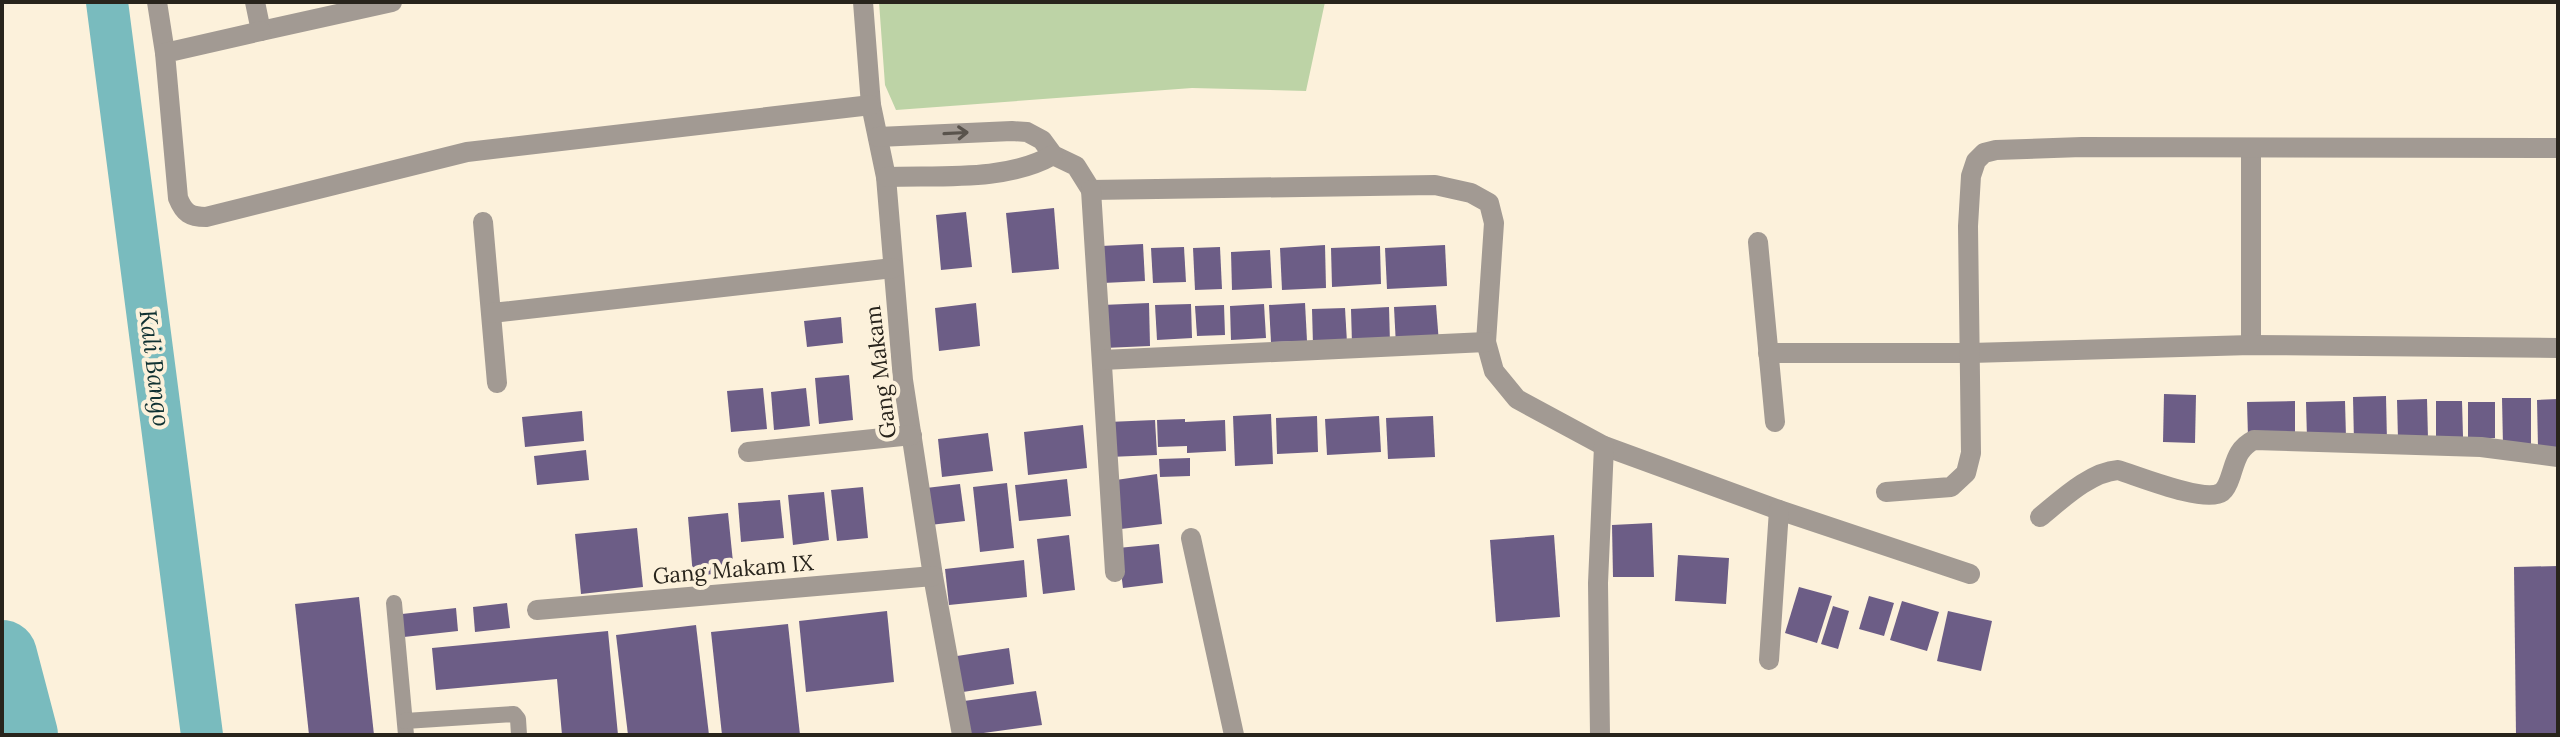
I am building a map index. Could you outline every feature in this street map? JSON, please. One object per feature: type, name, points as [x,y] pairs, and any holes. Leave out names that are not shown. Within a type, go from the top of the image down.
[{"type":"street","points":[[157,2],[165,53],[178,198],[182,208],[189,215],[197,217],[467,152],[871,105]]},
{"type":"street","points":[[255,2],[261,31]]},
{"type":"street","points":[[165,53],[392,2]]},
{"type":"street","name":"Gang Makam","points":[[863,2],[871,105],[886,177],[903,380],[933,576],[962,735]]},
{"type":"street","points":[[878,137],[1027,132],[1042,140],[1053,155],[1076,166],[1091,190],[1115,572]]},
{"type":"street","points":[[1886,492],[1951,487],[1966,473],[1971,453],[1970,189],[1976,161],[1984,153],[2082,147],[2558,148]]},
{"type":"street","points":[[2251,148],[2251,345]]},
{"type":"street","points":[[886,177],[999,173],[1030,167],[1053,155]]},
{"type":"street","points":[[1091,190],[1435,185],[1471,193],[1489,203],[1493,211],[1486,342],[1494,371],[1517,399],[1604,446],[1779,510],[1970,574]]},
{"type":"street","points":[[483,222],[497,383]]},
{"type":"street","points":[[1758,242],[1775,422]]},
{"type":"street","points":[[492,313],[893,268]]},
{"type":"street","points":[[1102,360],[1486,342]]},
{"type":"street","points":[[1768,353],[1970,353],[2251,345],[2558,348]]},
{"type":"street","points":[[748,452],[912,435]]},
{"type":"street","points":[[2040,517],[2092,479],[2118,470],[2197,495],[2222,493],[2241,448],[2254,440],[2481,447],[2558,457]]},
{"type":"street","points":[[1600,735],[1598,583],[1604,446]]},
{"type":"street","points":[[1769,660],[1779,510]]},
{"type":"street","points":[[1191,538],[1234,735]]},
{"type":"street","name":"Gang Makam IX","points":[[537,610],[933,576]]},
{"type":"lane","points":[[394,603],[406,728],[514,714],[518,719],[519,735]]},
{"type":"green space","points":[[879,2],[1325,2],[1306,91],[1192,88],[896,110],[885,85]]},
{"type":"building","points":[[1054,208],[1059,269],[1012,273],[1006,213]]},
{"type":"building","points":[[966,212],[972,267],[941,270],[936,215]]},
{"type":"building","points":[[1143,244],[1145,281],[1103,283],[1101,246]]},
{"type":"building","points":[[1325,245],[1326,288],[1282,290],[1280,248]]},
{"type":"building","points":[[1445,245],[1447,286],[1387,289],[1385,248]]},
{"type":"building","points":[[1380,246],[1381,284],[1332,287],[1331,248]]},
{"type":"building","points":[[1184,247],[1186,282],[1153,283],[1151,248]]},
{"type":"building","points":[[1220,247],[1222,289],[1195,290],[1193,248]]},
{"type":"building","points":[[1270,250],[1272,288],[1232,290],[1231,252]]},
{"type":"building","points":[[976,303],[980,346],[939,351],[935,308]]},
{"type":"building","points":[[1149,303],[1150,346],[1104,348],[1102,305]]},
{"type":"building","points":[[1305,303],[1307,341],[1271,342],[1269,305]]},
{"type":"building","points":[[1191,304],[1192,338],[1157,340],[1155,305]]},
{"type":"building","points":[[1264,304],[1266,338],[1231,340],[1230,306]]},
{"type":"building","points":[[1224,305],[1225,335],[1197,336],[1195,306]]},
{"type":"building","points":[[1436,305],[1439,343],[1396,346],[1394,307]]},
{"type":"building","points":[[1389,307],[1390,343],[1352,344],[1351,309]]},
{"type":"building","points":[[1345,308],[1347,343],[1313,345],[1312,309]]},
{"type":"building","points":[[841,317],[843,343],[807,347],[804,321]]},
{"type":"building","points":[[849,375],[853,420],[819,424],[815,378]]},
{"type":"building","points":[[763,388],[767,429],[731,432],[727,391]]},
{"type":"building","points":[[806,388],[810,426],[774,430],[771,392]]},
{"type":"building","points":[[2164,394],[2196,395],[2195,443],[2163,442]]},
{"type":"building","points":[[2386,396],[2387,442],[2354,442],[2353,397]]},
{"type":"building","points":[[2502,398],[2531,398],[2531,445],[2503,446]]},
{"type":"building","points":[[2427,399],[2428,439],[2398,439],[2397,400]]},
{"type":"building","points":[[2558,399],[2558,448],[2538,448],[2537,400]]},
{"type":"building","points":[[2295,401],[2295,435],[2248,437],[2247,402]]},
{"type":"building","points":[[2345,401],[2346,438],[2307,439],[2306,402]]},
{"type":"building","points":[[2436,401],[2462,401],[2463,437],[2436,437]]},
{"type":"building","points":[[2468,402],[2495,402],[2495,438],[2468,439]]},
{"type":"building","points":[[582,411],[584,441],[525,447],[522,417]]},
{"type":"building","points":[[1271,414],[1273,464],[1235,466],[1233,416]]},
{"type":"building","points":[[1317,416],[1318,452],[1277,454],[1276,418]]},
{"type":"building","points":[[1379,416],[1381,452],[1327,455],[1325,419]]},
{"type":"building","points":[[1433,416],[1435,457],[1388,459],[1386,418]]},
{"type":"building","points":[[1185,419],[1185,422],[1225,420],[1226,451],[1187,453],[1187,446],[1158,447],[1157,420]]},
{"type":"building","points":[[1155,420],[1157,455],[1109,457],[1108,422]]},
{"type":"building","points":[[1083,425],[1087,468],[1028,475],[1024,432]]},
{"type":"building","points":[[988,433],[993,471],[942,477],[938,439]]},
{"type":"building","points":[[586,450],[589,480],[537,485],[534,456]]},
{"type":"building","points":[[1190,458],[1190,476],[1160,477],[1159,459]]},
{"type":"building","points":[[1157,474],[1162,524],[1121,529],[1116,480]]},
{"type":"building","points":[[1067,479],[1071,516],[1019,521],[1015,485]]},
{"type":"building","points":[[1007,483],[1014,548],[980,552],[973,487]]},
{"type":"building","points":[[960,484],[965,521],[930,525],[926,488]]},
{"type":"building","points":[[863,487],[868,538],[837,541],[831,490]]},
{"type":"building","points":[[824,492],[829,540],[793,545],[788,495]]},
{"type":"building","points":[[780,500],[784,538],[741,542],[738,503]]},
{"type":"building","points":[[728,513],[734,572],[693,576],[688,517]]},
{"type":"building","points":[[1652,523],[1654,577],[1613,577],[1612,525]]},
{"type":"building","points":[[637,528],[643,587],[581,594],[575,534]]},
{"type":"building","points":[[1069,535],[1075,590],[1043,594],[1037,539]]},
{"type":"building","points":[[1554,535],[1560,617],[1496,622],[1490,540]]},
{"type":"building","points":[[1159,544],[1163,583],[1123,588],[1118,548]]},
{"type":"building","points":[[1678,555],[1729,558],[1726,604],[1675,601]]},
{"type":"building","points":[[1024,560],[1027,597],[949,605],[945,569]]},
{"type":"building","points":[[2558,566],[2558,735],[2516,735],[2514,567]]},
{"type":"building","points":[[1799,587],[1832,596],[1817,643],[1785,633]]},
{"type":"building","points":[[1869,596],[1894,603],[1884,636],[1859,629]]},
{"type":"building","points":[[359,597],[374,735],[309,735],[295,604]]},
{"type":"building","points":[[1902,601],[1939,612],[1927,651],[1890,640]]},
{"type":"building","points":[[507,603],[510,628],[475,632],[473,607]]},
{"type":"building","points":[[1833,606],[1849,611],[1838,649],[1821,644]]},
{"type":"building","points":[[456,608],[458,631],[404,637],[402,614]]},
{"type":"building","points":[[887,611],[894,682],[806,692],[799,621]]},
{"type":"building","points":[[1948,611],[1992,621],[1981,671],[1937,661]]},
{"type":"building","points":[[788,624],[800,735],[722,735],[711,632]]},
{"type":"building","points":[[696,625],[709,735],[628,735],[616,635]]},
{"type":"building","points":[[608,631],[618,735],[562,735],[557,679],[436,690],[432,648]]},
{"type":"building","points":[[1009,648],[1014,684],[963,692],[957,656]]},
{"type":"building","points":[[1036,691],[1042,725],[969,735],[964,701]]},
{"type":"waterway","name":"Kali Bango","points":[[107,2],[202,735]]},
{"type":"waterway","name":"Kali Bango","points":[[2,655],[23,735]]}]
